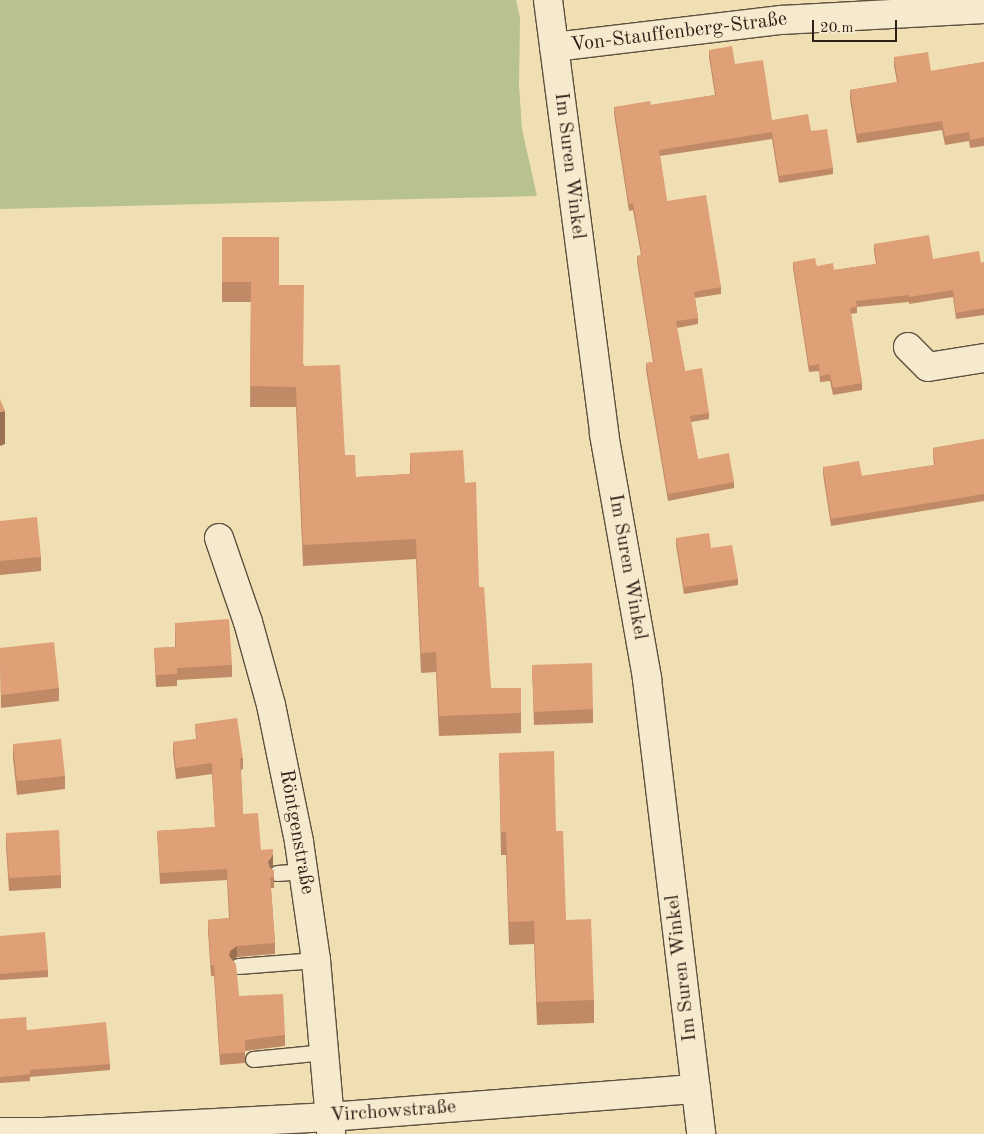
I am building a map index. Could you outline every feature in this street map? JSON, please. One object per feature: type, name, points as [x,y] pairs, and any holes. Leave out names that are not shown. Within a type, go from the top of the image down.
[{"type":"street","name":"Im Suren Winkel","points":[[548,0],[604,434],[647,679],[701,1134]]},
{"type":"street","name":"Von-Stauffenberg-Straße","points":[[554,48],[781,20],[984,9]]},
{"type":"street","points":[[908,347],[928,367],[984,358]]},
{"type":"street","name":"Röntgenstraße","points":[[219,538],[248,622],[271,705],[304,871],[316,960],[330,1125]]},
{"type":"street","name":"Virchowstraße","points":[[0,1132],[330,1125],[696,1089]]},
{"type":"lane","points":[[277,874],[304,871]]},
{"type":"lane","points":[[238,966],[316,960]]},
{"type":"lane","points":[[253,1059],[325,1052]]},
{"type":"green space","points":[[0,0],[516,0],[520,18],[519,85],[522,129],[537,196],[0,209]]},
{"type":"building","points":[[732,46],[735,64],[763,60],[772,120],[808,114],[811,131],[827,129],[833,168],[779,176],[772,132],[659,150],[667,201],[706,195],[721,287],[694,292],[698,318],[676,321],[685,371],[702,368],[709,413],[690,416],[698,459],[729,453],[734,482],[668,494],[646,363],[654,362],[637,256],[642,255],[633,203],[629,204],[614,107],[650,101],[651,105],[716,95],[709,50]]},
{"type":"building","points":[[928,52],[931,71],[984,62],[984,137],[970,140],[969,132],[945,136],[942,121],[857,134],[850,90],[898,82],[894,57]]},
{"type":"building","points":[[929,235],[933,259],[979,251],[981,263],[984,262],[984,308],[956,313],[953,290],[909,297],[909,295],[856,301],[857,307],[850,308],[862,383],[833,388],[830,374],[820,376],[819,364],[809,366],[793,262],[815,258],[817,266],[833,263],[834,270],[877,264],[874,244]]},
{"type":"building","points":[[222,237],[279,237],[279,285],[304,285],[303,366],[340,365],[345,455],[355,455],[356,477],[411,474],[410,453],[463,450],[465,483],[476,482],[479,587],[484,587],[491,688],[521,688],[521,713],[439,716],[436,652],[421,653],[416,539],[303,545],[296,387],[250,386],[251,282],[222,282]]},
{"type":"building","points":[[0,399],[5,411],[0,412]]},
{"type":"building","points":[[984,439],[984,494],[831,519],[823,467],[859,461],[862,476],[935,465],[933,448]]},
{"type":"building","points":[[37,517],[41,557],[0,561],[0,521]]},
{"type":"building","points":[[709,533],[711,548],[732,545],[738,579],[684,587],[676,538]]},
{"type":"building","points":[[229,619],[232,665],[177,668],[177,674],[156,675],[154,648],[176,647],[175,623]]},
{"type":"building","points":[[54,642],[59,688],[1,695],[0,648]]},
{"type":"building","points":[[592,663],[593,709],[534,712],[532,665]]},
{"type":"building","points":[[237,718],[243,758],[240,759],[243,814],[258,813],[261,850],[273,849],[273,854],[268,862],[270,868],[274,871],[274,877],[270,877],[275,943],[237,946],[230,951],[229,956],[236,964],[239,996],[283,994],[285,1035],[245,1040],[245,1052],[220,1054],[214,965],[211,965],[208,920],[230,918],[227,869],[160,873],[157,831],[215,827],[212,763],[176,768],[173,742],[197,739],[195,724]]},
{"type":"building","points":[[61,739],[65,776],[17,781],[13,744]]},
{"type":"building","points":[[554,751],[556,831],[563,831],[566,920],[591,919],[594,1000],[537,1002],[534,921],[509,922],[506,832],[501,832],[499,753]]},
{"type":"building","points":[[59,830],[61,875],[9,878],[6,833]]},
{"type":"building","points":[[45,932],[48,970],[0,974],[0,936]]},
{"type":"building","points":[[26,1017],[27,1030],[106,1022],[110,1064],[30,1070],[30,1074],[0,1077],[0,1019]]}]
